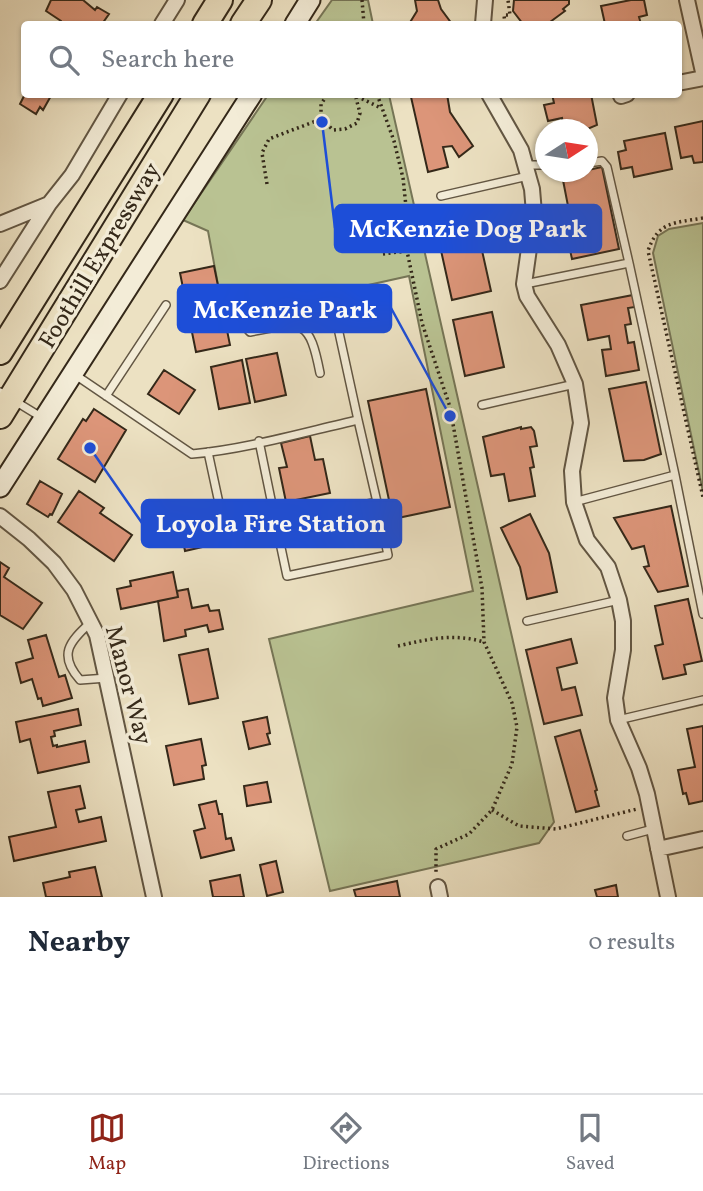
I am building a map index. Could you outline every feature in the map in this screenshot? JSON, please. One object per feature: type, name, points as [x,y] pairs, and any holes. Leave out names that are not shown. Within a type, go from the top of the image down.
[{"type":"highway","points":[[207,21],[220,0]]},
{"type":"highway","points":[[245,21],[258,0]]},
{"type":"highway","name":"Foothill Expressway","points":[[0,352],[159,98]]},
{"type":"highway","name":"Foothill Expressway","points":[[4,402],[195,98]]},
{"type":"street","points":[[164,21],[177,0]]},
{"type":"street","points":[[297,21],[310,0]]},
{"type":"street","points":[[483,21],[485,0]]},
{"type":"street","points":[[687,0],[703,72]]},
{"type":"street","points":[[682,82],[703,78]]},
{"type":"street","points":[[0,281],[48,204],[72,175],[118,98]]},
{"type":"street","points":[[0,487],[249,98]]},
{"type":"street","points":[[491,98],[521,150],[527,170],[534,212],[524,284],[527,296],[558,345],[575,384],[581,423],[572,471],[574,502],[587,540],[608,566],[620,600],[623,650],[615,698],[618,720],[639,768],[668,897]]},
{"type":"street","points":[[0,224],[48,204]]},
{"type":"street","name":"Manor Way","points":[[0,516],[54,563],[74,590],[97,635],[154,897]]},
{"type":"street","points":[[658,849],[703,839]]},
{"type":"lane","points":[[598,162],[602,161],[607,167],[703,614]]},
{"type":"lane","points":[[441,196],[535,168]]},
{"type":"lane","points":[[524,284],[629,263]]},
{"type":"lane","points":[[232,289],[238,319],[250,332],[282,324],[307,330],[320,373]]},
{"type":"lane","points":[[106,396],[166,305]]},
{"type":"lane","points":[[259,442],[286,576],[388,555],[336,319]]},
{"type":"lane","points":[[73,374],[192,454],[358,420]]},
{"type":"lane","points":[[482,405],[575,384]]},
{"type":"lane","points":[[4,402],[43,419]]},
{"type":"lane","points":[[208,452],[222,517],[273,506]]},
{"type":"lane","points":[[574,502],[675,475]]},
{"type":"lane","points":[[276,524],[377,502]]},
{"type":"lane","points":[[527,621],[620,600]]},
{"type":"lane","points":[[90,623],[72,639],[68,650],[73,672],[80,680],[107,678]]},
{"type":"lane","points":[[618,720],[703,700]]},
{"type":"lane","points":[[627,836],[653,829]]},
{"type":"path","points":[[362,0],[364,21]]},
{"type":"path","points":[[505,21],[504,15],[510,15],[508,0]]},
{"type":"path","points":[[325,98],[321,104],[321,119],[333,130],[345,129],[357,123],[360,113],[355,98]]},
{"type":"path","points":[[358,98],[381,108]]},
{"type":"path","points":[[378,98],[394,141],[403,177],[407,251],[422,323],[450,407],[482,588],[484,642],[512,703],[517,727],[512,764],[492,810],[476,829],[436,849],[439,892]]},
{"type":"path","points":[[267,184],[262,153],[269,139],[321,119]]},
{"type":"path","points":[[703,218],[669,224],[653,235],[648,251],[703,498]]},
{"type":"path","points":[[383,254],[407,251]]},
{"type":"path","points":[[398,646],[449,636],[484,642]]},
{"type":"path","points":[[492,810],[519,826],[556,829],[649,806]]},
{"type":"green space","points":[[332,0],[368,0],[372,21],[317,21]]},
{"type":"green space","points":[[266,98],[390,98],[554,822],[539,843],[330,891],[269,639],[473,591],[409,276],[224,317],[208,231],[183,220]]},
{"type":"green space","points":[[703,223],[703,492],[653,253],[658,236],[669,229]]},
{"type":"building","points":[[51,0],[83,0],[95,10],[97,7],[109,14],[104,21],[61,21],[46,11]]},
{"type":"building","points":[[415,0],[438,0],[450,21],[411,21],[417,11]]},
{"type":"building","points":[[514,0],[569,0],[569,4],[563,9],[565,11],[551,21],[521,21],[513,11]]},
{"type":"building","points":[[644,0],[647,15],[639,17],[640,21],[604,21],[601,6]]},
{"type":"building","points":[[23,98],[50,98],[43,110],[40,107],[36,114],[20,104]]},
{"type":"building","points":[[411,98],[448,98],[450,112],[473,146],[459,157],[452,146],[443,147],[448,167],[428,172]]},
{"type":"building","points":[[553,98],[592,98],[596,119],[548,119],[544,105],[554,103]]},
{"type":"building","points":[[703,121],[703,162],[694,163],[692,156],[681,158],[675,127]]},
{"type":"building","points":[[665,133],[672,169],[634,177],[632,167],[621,169],[618,152],[626,150],[624,141]]},
{"type":"building","points":[[602,167],[619,249],[572,259],[562,213],[569,211],[563,182],[598,182],[598,168]]},
{"type":"building","points":[[467,212],[475,248],[481,246],[491,291],[452,300],[434,219]]},
{"type":"building","points":[[214,266],[230,345],[196,352],[180,273]]},
{"type":"building","points":[[633,295],[635,307],[628,308],[631,324],[625,325],[628,343],[634,342],[639,370],[606,376],[602,350],[611,349],[609,336],[588,340],[581,305]]},
{"type":"building","points":[[492,312],[504,367],[465,376],[453,320]]},
{"type":"building","points":[[277,353],[286,395],[255,402],[246,359]]},
{"type":"building","points":[[242,360],[250,403],[219,409],[211,367]]},
{"type":"building","points":[[164,370],[195,390],[179,414],[148,394]]},
{"type":"building","points":[[646,382],[661,454],[644,460],[624,461],[609,389]]},
{"type":"building","points":[[426,389],[450,507],[393,519],[368,401]]},
{"type":"building","points":[[94,409],[126,430],[95,482],[58,459],[83,419],[86,421]]},
{"type":"building","points":[[531,427],[534,431],[537,446],[530,447],[534,467],[530,468],[535,496],[509,501],[504,474],[491,476],[483,437]]},
{"type":"building","points":[[310,436],[315,460],[323,459],[330,493],[286,502],[279,468],[287,467],[281,443]]},
{"type":"building","points":[[40,481],[62,494],[52,515],[48,517],[27,504]]},
{"type":"building","points":[[79,491],[104,508],[100,513],[132,535],[114,561],[58,522]]},
{"type":"building","points":[[671,506],[688,586],[658,592],[644,567],[649,566],[644,546],[632,549],[614,518]]},
{"type":"building","points":[[530,514],[549,553],[557,592],[527,599],[520,567],[501,528]]},
{"type":"building","points":[[265,517],[268,532],[185,551],[182,536]]},
{"type":"building","points":[[0,562],[9,568],[4,577],[42,603],[23,629],[0,615]]},
{"type":"building","points":[[173,572],[178,597],[121,609],[117,589],[131,586],[130,581]]},
{"type":"building","points":[[188,589],[192,608],[208,605],[210,611],[219,610],[223,629],[209,632],[207,625],[185,630],[186,636],[164,641],[158,601],[178,597],[177,591]]},
{"type":"building","points":[[688,599],[702,661],[684,665],[686,674],[663,679],[655,646],[663,644],[655,606]]},
{"type":"building","points":[[46,635],[59,677],[65,675],[72,698],[43,706],[32,679],[21,683],[16,663],[33,658],[28,640]]},
{"type":"building","points":[[571,639],[577,663],[557,668],[562,690],[575,687],[582,715],[544,724],[526,650]]},
{"type":"building","points":[[208,649],[218,698],[189,704],[179,655]]},
{"type":"building","points":[[78,709],[81,725],[54,731],[55,736],[51,737],[53,746],[57,747],[85,741],[89,762],[38,773],[30,739],[20,742],[16,722]]},
{"type":"building","points":[[267,717],[270,744],[249,749],[243,722]]},
{"type":"building","points":[[703,726],[703,801],[689,804],[686,793],[683,794],[678,770],[695,767],[687,729]]},
{"type":"building","points":[[580,730],[599,806],[576,812],[555,737]]},
{"type":"building","points":[[201,739],[206,765],[202,766],[204,779],[174,785],[166,746]]},
{"type":"building","points":[[267,782],[271,802],[247,806],[244,786]]},
{"type":"building","points":[[80,786],[85,808],[76,810],[79,822],[101,817],[106,841],[14,861],[9,837],[56,827],[48,792]]},
{"type":"building","points":[[216,801],[219,814],[222,814],[226,839],[231,838],[234,850],[201,858],[194,831],[205,828],[199,805]]},
{"type":"building","points":[[276,861],[283,892],[267,896],[260,865]]},
{"type":"building","points":[[95,867],[102,897],[46,897],[43,883],[70,877],[69,872]]},
{"type":"building","points":[[240,875],[244,897],[213,897],[210,881]]},
{"type":"building","points":[[397,881],[400,897],[356,897],[354,890]]},
{"type":"building","points":[[616,885],[618,897],[597,897],[595,890]]},
{"type":"place","name":"McKenzie Dog Park","points":[[322,122]]},
{"type":"place","name":"McKenzie Park","points":[[450,416]]},
{"type":"place","name":"Loyola Fire Station","points":[[90,448]]}]
